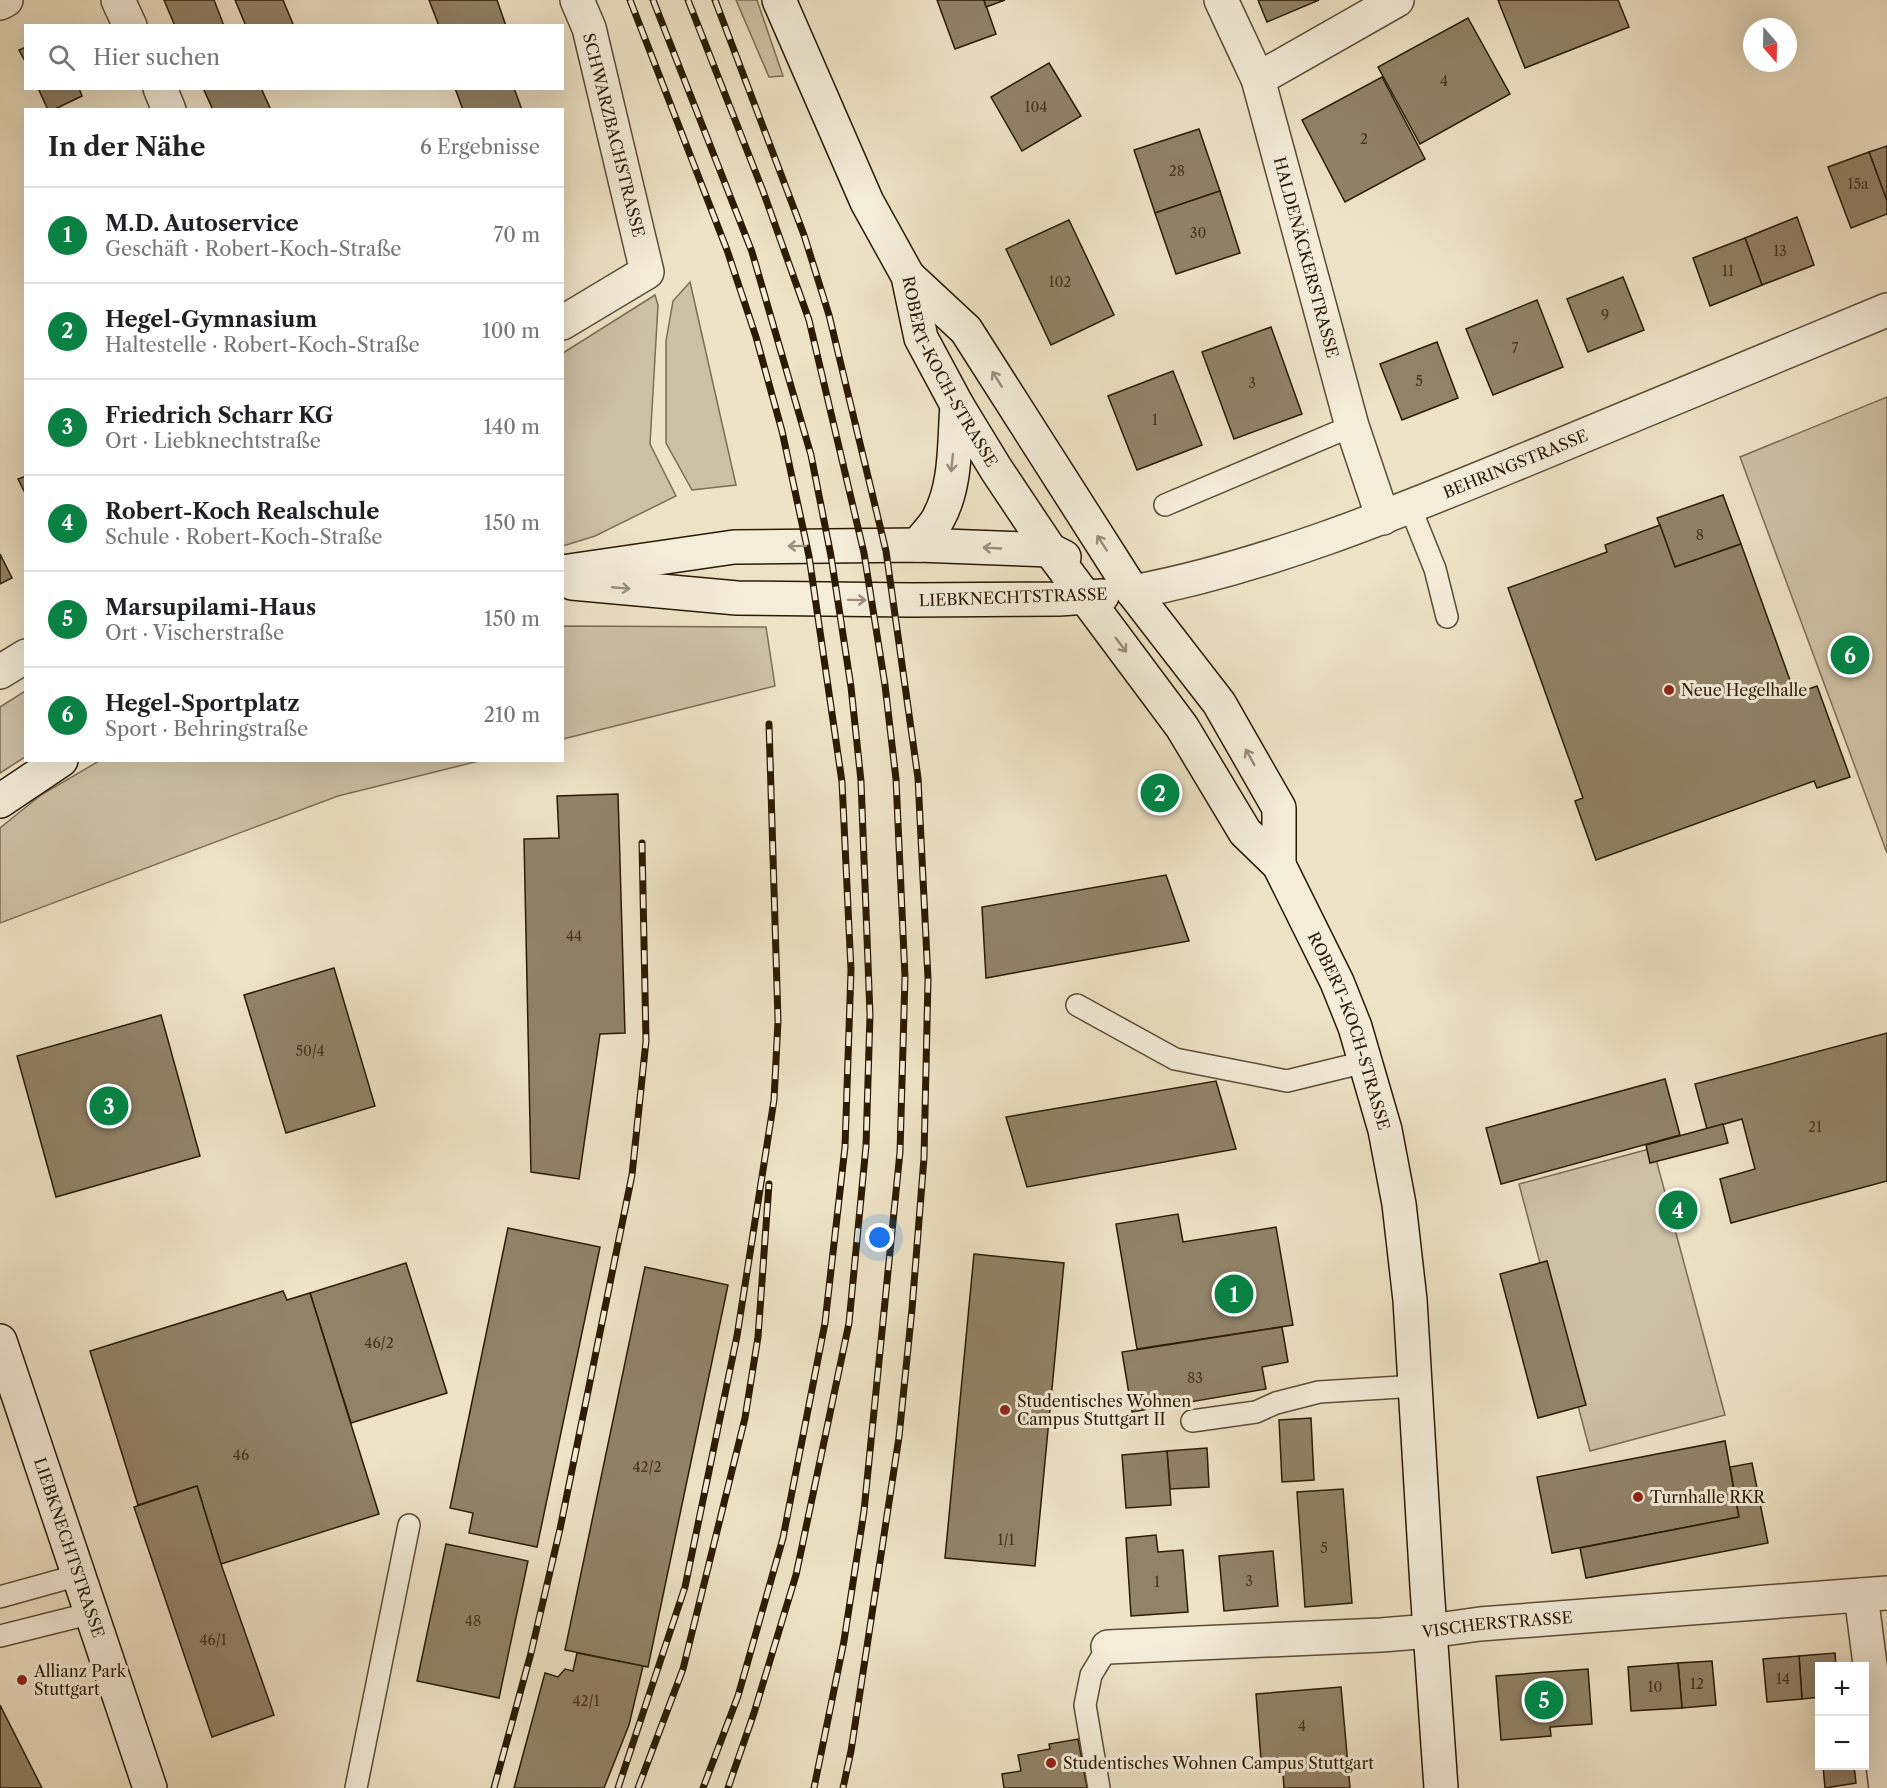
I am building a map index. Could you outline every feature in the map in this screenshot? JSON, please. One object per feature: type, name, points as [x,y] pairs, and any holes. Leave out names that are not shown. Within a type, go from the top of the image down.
[{"type":"street","points":[[0,3],[6,0]]},
{"type":"street","points":[[118,0],[129,24]]},
{"type":"street","name":"SCHWARZBACHSTRASSE","points":[[564,322],[647,272],[589,28],[577,0]]},
{"type":"street","points":[[779,0],[867,202],[908,276]]},
{"type":"street","name":"HALDENÄCKERSTRASSE","points":[[1221,0],[1258,79],[1352,426],[1396,513]]},
{"type":"street","points":[[1258,79],[1397,0]]},
{"type":"street","points":[[161,90],[168,108]]},
{"type":"street","name":"ROBERT-KOCH-STRASSE","points":[[908,276],[921,339],[957,405],[1050,550],[1182,727],[1245,832],[1279,865],[1337,982],[1355,1027],[1386,1130],[1399,1204],[1410,1300],[1442,1788]]},
{"type":"street","name":"ROBERT-KOCH-STRASSE","points":[[908,276],[966,330],[1133,592],[1219,703],[1279,808],[1279,865]]},
{"type":"street","name":"BEHRINGSTRASSE","points":[[1133,592],[1178,584],[1235,568],[1396,513],[1887,310]]},
{"type":"street","points":[[918,545],[938,519],[947,496],[952,468],[957,405]]},
{"type":"street","name":"LIEBKNECHTSTRASSE","points":[[564,572],[734,547],[918,545],[1050,550],[1133,592]]},
{"type":"street","name":"LIEBKNECHTSTRASSE","points":[[564,582],[736,598],[912,600],[1086,598],[1133,592]]},
{"type":"street","points":[[0,672],[24,657]]},
{"type":"street","points":[[0,801],[57,762]]},
{"type":"street","name":"LIEBKNECHTSTRASSE","points":[[0,1341],[150,1788]]},
{"type":"street","points":[[1874,1594],[1886,1788]]},
{"type":"street","name":"VISCHERSTRASSE","points":[[1108,1647],[1382,1635],[1480,1624],[1874,1594]]},
{"type":"lane","points":[[1165,505],[1352,426]]},
{"type":"lane","points":[[1396,513],[1435,569],[1447,617]]},
{"type":"lane","points":[[1077,1005],[1175,1059],[1287,1081],[1365,1062]]},
{"type":"lane","points":[[1192,1421],[1256,1412],[1276,1403],[1319,1392],[1417,1386]]},
{"type":"lane","points":[[356,1788],[409,1525]]},
{"type":"lane","points":[[0,1597],[79,1575]]},
{"type":"lane","points":[[0,1636],[92,1613]]},
{"type":"lane","points":[[1099,1788],[1085,1705],[1091,1674],[1108,1647]]},
{"type":"shaded area","points":[[736,0],[757,0],[783,76],[769,77]]},
{"type":"shaded area","points":[[690,282],[736,485],[692,490],[666,443],[666,341],[673,301]]},
{"type":"shaded area","points":[[655,295],[658,305],[650,444],[676,496],[595,536],[564,546],[564,352]]},
{"type":"shaded area","points":[[1887,397],[1887,853],[1740,457]]},
{"type":"shaded area","points":[[564,626],[766,627],[775,686],[564,739]]},
{"type":"shaded area","points":[[24,692],[24,758],[0,773],[0,707]]},
{"type":"shaded area","points":[[97,762],[475,762],[338,796],[0,923],[0,828],[41,795]]},
{"type":"shaded area","points":[[1653,1148],[1725,1415],[1590,1451],[1519,1184]]},
{"type":"building","points":[[164,0],[214,0],[223,24],[174,24]]},
{"type":"building","points":[[235,0],[283,0],[293,24],[245,24]]},
{"type":"building","points":[[429,0],[497,0],[505,24],[438,24]]},
{"type":"building","points":[[937,0],[984,0],[996,34],[955,49]]},
{"type":"building","points":[[984,0],[1005,0],[986,7]]},
{"type":"building","points":[[1258,0],[1319,0],[1267,22]]},
{"type":"building","points":[[1498,0],[1618,0],[1629,27],[1525,68]]},
{"type":"building","points":[[1468,18],[1510,94],[1420,144],[1378,67]]},
{"type":"building","points":[[24,48],[24,59],[19,50]]},
{"type":"building","points":[[1049,63],[1081,116],[1022,151],[991,97]]},
{"type":"building","points":[[1382,77],[1425,159],[1345,202],[1302,120]]},
{"type":"building","points":[[39,90],[80,90],[82,96],[57,108],[47,108]]},
{"type":"building","points":[[204,90],[262,90],[270,108],[212,108]]},
{"type":"building","points":[[456,90],[515,90],[521,108],[462,108]]},
{"type":"building","points":[[1199,129],[1220,191],[1155,213],[1134,150]]},
{"type":"building","points":[[1887,146],[1887,201],[1869,152]]},
{"type":"building","points":[[1869,152],[1887,201],[1887,214],[1851,228],[1828,167]]},
{"type":"building","points":[[1220,191],[1240,253],[1176,274],[1155,213]]},
{"type":"building","points":[[1797,217],[1814,265],[1762,285],[1745,238]]},
{"type":"building","points":[[1069,220],[1114,315],[1051,345],[1006,249]]},
{"type":"building","points":[[1745,238],[1762,285],[1710,306],[1693,258]]},
{"type":"building","points":[[1623,277],[1644,330],[1588,352],[1567,299]]},
{"type":"building","points":[[1537,300],[1563,367],[1493,395],[1466,329]]},
{"type":"building","points":[[1271,327],[1302,414],[1234,439],[1202,352]]},
{"type":"building","points":[[1437,342],[1458,398],[1402,420],[1380,364]]},
{"type":"building","points":[[1173,371],[1202,445],[1137,470],[1108,396]]},
{"type":"building","points":[[24,477],[24,491],[18,479]]},
{"type":"building","points":[[1723,495],[1741,544],[1675,567],[1657,518]]},
{"type":"building","name":"Neue Hegelhalle","points":[[1660,525],[1675,567],[1741,544],[1795,694],[1817,686],[1850,777],[1817,788],[1814,781],[1596,860],[1575,801],[1583,798],[1508,588],[1607,552],[1605,545]]},
{"type":"building","points":[[0,554],[12,578],[0,584]]},
{"type":"building","points":[[618,794],[625,1033],[600,1034],[579,1179],[531,1172],[524,839],[559,838],[557,796]]},
{"type":"building","points":[[1166,875],[1189,941],[986,978],[982,907]]},
{"type":"building","points":[[334,968],[375,1106],[286,1133],[244,995]]},
{"type":"building","points":[[161,1015],[200,1156],[56,1197],[17,1056]]},
{"type":"building","points":[[1887,1033],[1887,1181],[1731,1223],[1720,1179],[1755,1169],[1742,1119],[1707,1129],[1695,1084]]},
{"type":"building","points":[[1665,1079],[1680,1135],[1501,1184],[1486,1128]]},
{"type":"building","points":[[1216,1081],[1236,1149],[1027,1187],[1006,1117]]},
{"type":"building","points":[[1723,1124],[1728,1143],[1650,1163],[1646,1145]]},
{"type":"building","points":[[1178,1214],[1183,1242],[1276,1227],[1293,1325],[1137,1349],[1116,1224]]},
{"type":"building","points":[[508,1228],[600,1247],[537,1547],[469,1533],[473,1513],[450,1508]]},
{"type":"building","name":"Studentisches Wohnen Campus Stuttgart II","points":[[974,1254],[1064,1263],[1035,1566],[945,1558]]},
{"type":"building","points":[[1547,1261],[1586,1405],[1538,1418],[1500,1274]]},
{"type":"building","points":[[406,1263],[447,1393],[351,1423],[310,1293]]},
{"type":"building","points":[[645,1267],[728,1285],[648,1667],[565,1650]]},
{"type":"building","points":[[283,1291],[287,1300],[310,1293],[379,1514],[221,1564],[197,1486],[138,1505],[90,1351]]},
{"type":"building","points":[[1282,1327],[1288,1362],[1262,1367],[1266,1389],[1132,1412],[1122,1352]]},
{"type":"building","points":[[1311,1418],[1314,1480],[1282,1482],[1279,1420]]},
{"type":"building","name":"Turnhalle RKR","points":[[1725,1441],[1739,1517],[1552,1553],[1537,1477]]},
{"type":"building","points":[[1207,1448],[1209,1487],[1170,1489],[1167,1451]]},
{"type":"building","points":[[1167,1451],[1171,1505],[1126,1508],[1122,1455]]},
{"type":"building","points":[[1752,1463],[1768,1543],[1586,1578],[1580,1548],[1739,1517],[1730,1467]]},
{"type":"building","points":[[197,1486],[221,1564],[274,1715],[212,1737],[134,1507]]},
{"type":"building","points":[[1343,1489],[1352,1603],[1305,1607],[1297,1492]]},
{"type":"building","points":[[1156,1535],[1158,1552],[1183,1550],[1188,1612],[1131,1616],[1126,1538]]},
{"type":"building","points":[[446,1544],[528,1561],[499,1698],[417,1681]]},
{"type":"building","points":[[1273,1551],[1278,1606],[1224,1611],[1219,1556]]},
{"type":"building","points":[[577,1653],[643,1666],[629,1725],[604,1788],[514,1788],[545,1673],[558,1677],[565,1669],[573,1671]]},
{"type":"building","points":[[1835,1653],[1836,1662],[1815,1662],[1815,1698],[1802,1699],[1799,1656]]},
{"type":"building","points":[[1799,1656],[1802,1699],[1767,1702],[1763,1659]]},
{"type":"building","points":[[1712,1661],[1716,1705],[1682,1708],[1678,1663]]},
{"type":"building","points":[[1678,1663],[1682,1708],[1631,1711],[1628,1667]]},
{"type":"building","points":[[1588,1669],[1592,1724],[1550,1727],[1551,1736],[1501,1740],[1496,1676]]},
{"type":"building","points":[[1341,1687],[1350,1788],[1284,1788],[1282,1758],[1261,1760],[1256,1694]]},
{"type":"building","points":[[0,1705],[42,1788],[0,1788]]},
{"type":"building","name":"Studentisches Wohnen Campus Stuttgart","points":[[1078,1739],[1087,1788],[1004,1788],[1002,1774],[1021,1771],[1018,1755],[1050,1749],[1049,1744]]},
{"type":"building","points":[[1823,1770],[1854,1770],[1856,1783],[1825,1788]]},
{"type":"railway","points":[[630,0],[727,250],[756,337],[782,431],[809,556],[842,782],[851,970],[845,1147],[825,1323],[783,1538],[738,1696],[703,1788]]},
{"type":"railway","points":[[653,0],[752,252],[811,455],[831,556],[851,687],[861,781],[870,1015],[866,1146],[849,1323],[796,1575],[754,1713],[728,1788]]},
{"type":"railway","points":[[688,0],[763,191],[809,320],[864,553],[885,685],[896,779],[905,977],[900,1152],[864,1511],[844,1641],[814,1788]]},
{"type":"railway","points":[[715,0],[804,235],[829,315],[886,551],[918,778],[928,979],[924,1158],[899,1437],[851,1751],[843,1788]]},
{"type":"railway","points":[[618,1788],[685,1587],[737,1336],[774,1100],[778,1021],[769,724]]},
{"type":"railway","points":[[494,1788],[531,1653],[560,1529],[632,1175],[646,1041],[642,843]]},
{"type":"railway","points":[[638,1788],[683,1669],[745,1418],[758,1337],[769,1184]]},
{"type":"place","name":"Hegel-Sportplatz","points":[[1850,655]]},
{"type":"place","name":"Neue Hegelhalle","points":[[1669,690]]},
{"type":"place","name":"Hegel-Gymnasium","points":[[1160,793]]},
{"type":"place","name":"Friedrich Scharr KG","points":[[109,1106]]},
{"type":"place","name":"Robert-Koch Realschule","points":[[1678,1210]]},
{"type":"place","name":"M.D. Autoservice","points":[[1234,1294]]},
{"type":"place","name":"Studentisches Wohnen Campus Stuttgart II","points":[[1005,1410]]},
{"type":"place","name":"Turnhalle RKR","points":[[1638,1497]]},
{"type":"place","name":"Allianz Park Stuttgart","points":[[22,1680]]},
{"type":"place","name":"Marsupilami-Haus","points":[[1544,1700]]},
{"type":"place","name":"Studentisches Wohnen Campus Stuttgart","points":[[1051,1763]]}]
